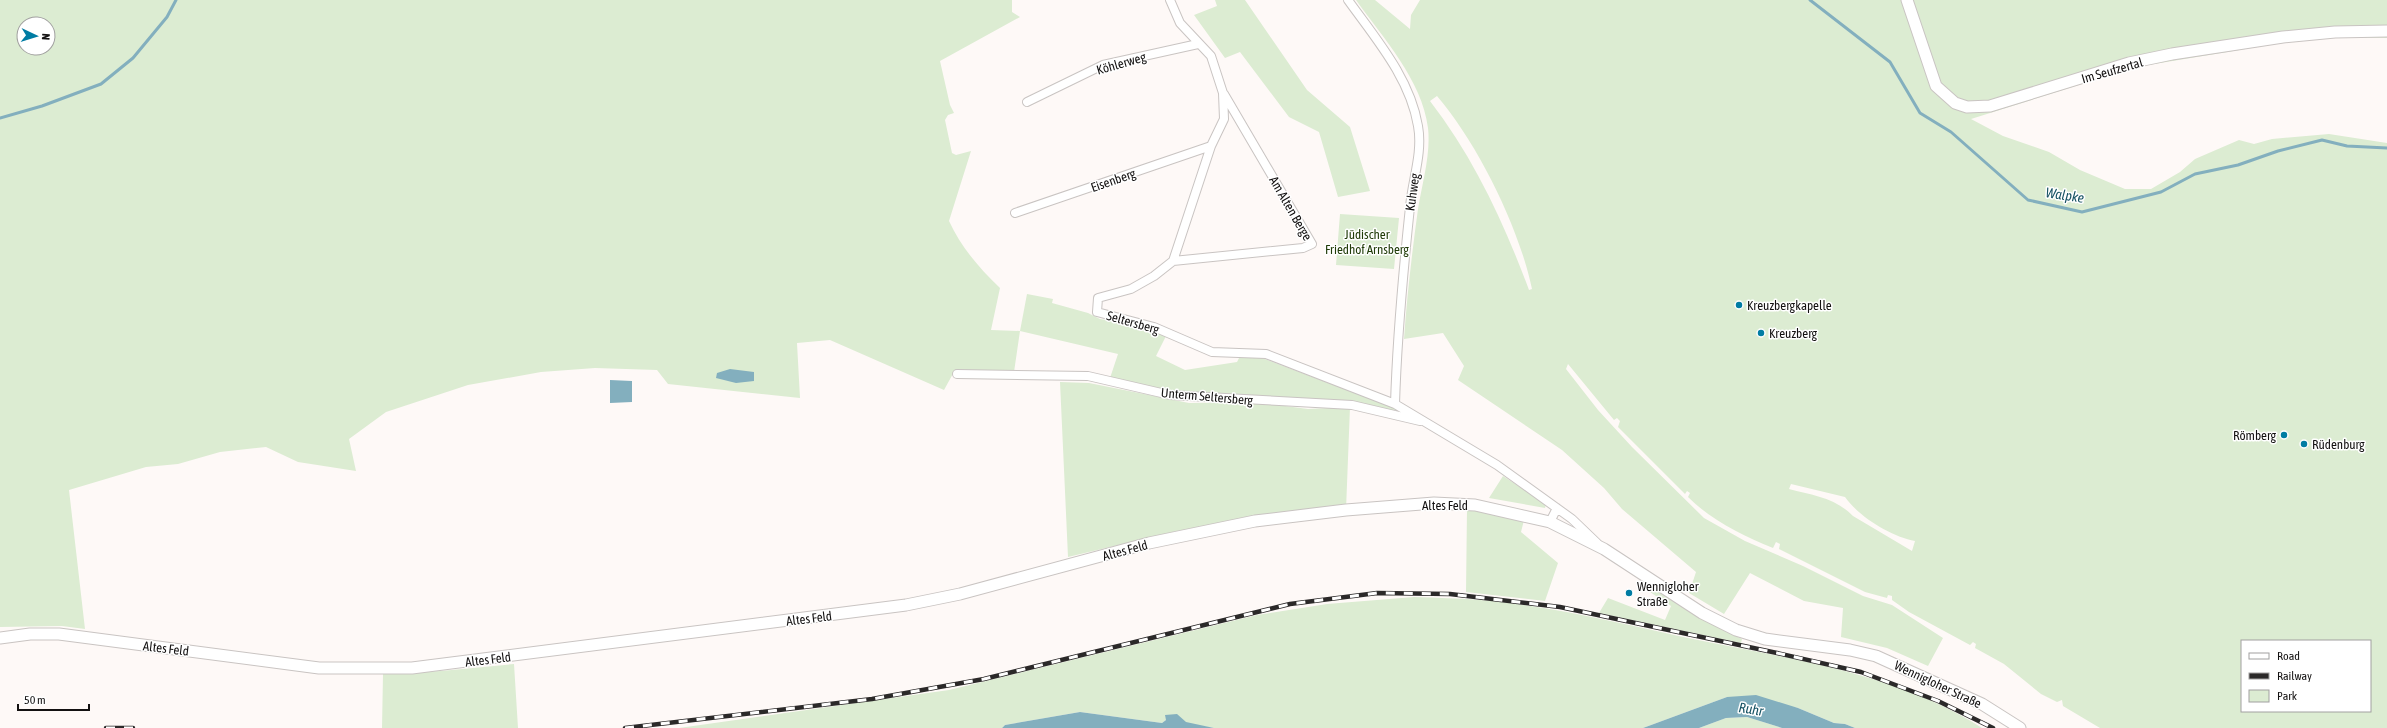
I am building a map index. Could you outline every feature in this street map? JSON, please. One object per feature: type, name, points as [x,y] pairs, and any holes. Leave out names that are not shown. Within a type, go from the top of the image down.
[{"type":"main road","name":"Im Seufzertal","points":[[1907,0],[1936,86],[1955,102],[1967,107],[1990,106],[2129,63],[2172,54],[2283,37],[2335,32],[2387,32]]},
{"type":"main road","name":"Altes Feld","points":[[0,638],[30,634],[59,634],[319,668],[412,668],[906,605],[960,594],[1149,543],[1262,520],[1346,510],[1434,503],[1475,505],[1550,522],[1604,549]]},
{"type":"main road","name":"Wennigloher Straße","points":[[1604,549],[1702,613],[1736,630],[1765,639],[1850,650],[1876,656],[1982,704],[2020,728]]},
{"type":"street","points":[[1170,0],[1180,23],[1198,44],[1211,56],[1223,93],[1224,119],[1211,146],[1173,261]]},
{"type":"street","name":"Kuhweg","points":[[1348,0],[1389,57],[1407,88],[1419,127],[1420,145],[1410,205],[1398,332],[1395,404]]},
{"type":"street","name":"Köhlerweg","points":[[1027,102],[1103,65],[1198,44]]},
{"type":"street","name":"Am Alten Berge","points":[[1173,261],[1303,248],[1312,244],[1223,93]]},
{"type":"street","name":"Eisenberg","points":[[1015,213],[1211,146]]},
{"type":"street","name":"Seltersberg","points":[[1173,261],[1154,276],[1131,289],[1098,298],[1097,312],[1154,327],[1212,352],[1266,354],[1395,404]]},
{"type":"street","name":"Unterm Seltersberg","points":[[957,374],[1088,376],[1170,394],[1352,405],[1432,424]]},
{"type":"street","name":"Wennigloher Straße","points":[[1395,404],[1432,424],[1497,465],[1572,519],[1604,549]]},
{"type":"street","points":[[1550,522],[1557,508]]},
{"type":"green space","points":[[0,0],[1012,0],[1012,12],[1020,17],[940,61],[950,105],[954,113],[948,115],[945,120],[952,153],[956,155],[971,151],[949,221],[959,240],[971,257],[1000,288],[991,330],[1020,331],[1014,372],[955,370],[944,390],[830,340],[797,343],[800,398],[668,384],[657,370],[595,368],[541,372],[468,385],[386,412],[349,439],[356,471],[298,462],[266,447],[220,452],[178,464],[146,467],[69,490],[85,629],[62,626],[0,627]]},
{"type":"green space","points":[[1215,0],[1245,0],[1307,90],[1350,127],[1370,191],[1338,197],[1319,132],[1289,117],[1240,52],[1225,58],[1194,15],[1217,6]]},
{"type":"green space","points":[[1356,0],[1375,0],[1410,29],[1411,15],[1420,0],[2387,0],[2387,38],[2334,37],[2288,42],[2136,67],[1971,119],[2003,136],[2049,152],[2080,170],[2125,189],[2151,189],[2180,172],[2195,159],[2239,140],[2254,144],[2272,139],[2329,134],[2387,143],[2387,728],[2100,728],[2063,706],[2062,700],[2057,702],[2041,694],[2004,664],[1975,648],[1976,644],[1973,642],[1970,645],[1909,612],[1892,600],[1892,596],[1888,595],[1887,598],[1865,592],[1779,549],[1780,544],[1776,542],[1773,548],[1728,527],[1717,520],[1697,506],[1688,497],[1690,493],[1687,491],[1685,494],[1618,427],[1620,421],[1617,418],[1614,420],[1568,364],[1566,369],[1598,410],[1632,447],[1704,518],[1745,541],[1803,566],[1863,596],[1892,605],[1943,638],[1928,666],[1887,648],[1841,637],[1843,608],[1804,601],[1750,573],[1724,614],[1689,593],[1696,572],[1622,509],[1604,488],[1562,450],[1458,380],[1464,366],[1443,333],[1404,339],[1408,290],[1418,209],[1426,169],[1429,138],[1424,110],[1418,93],[1410,76]],"holes":[[[1437,96],[1482,162],[1495,187],[1517,239],[1532,289],[1529,290],[1509,240],[1474,168],[1461,145],[1430,101]],[[1791,484],[1845,497],[1867,519],[1886,531],[1915,541],[1912,551],[1853,516],[1839,505],[1815,495],[1789,489]]]},
{"type":"green space","name":"Jüdischer Friedhof Arnsberg","points":[[1340,214],[1399,218],[1394,269],[1336,265]]},
{"type":"green space","points":[[1027,294],[1053,299],[1052,303],[1088,313],[1100,319],[1140,326],[1166,336],[1156,356],[1185,370],[1237,362],[1240,356],[1262,358],[1397,409],[1393,411],[1367,404],[1253,395],[1181,393],[1110,378],[1118,354],[1020,331]]},
{"type":"green space","points":[[1060,382],[1089,383],[1189,403],[1256,402],[1308,409],[1350,407],[1346,510],[1177,531],[1068,557]]},
{"type":"green space","points":[[1503,476],[1546,504],[1545,508],[1489,498]]},
{"type":"green space","points":[[1467,509],[1524,520],[1521,532],[1558,563],[1545,601],[1466,592]]},
{"type":"green space","points":[[1653,587],[1719,628],[1742,639],[1741,643],[1599,613],[1608,598],[1665,620],[1671,606],[1647,590],[1648,588]]},
{"type":"green space","points":[[1414,597],[1472,599],[1537,607],[1593,617],[1811,663],[1882,682],[1917,695],[1950,710],[1982,728],[1855,728],[1845,724],[1834,723],[1798,708],[1727,697],[1643,728],[1214,728],[1166,720],[1162,723],[1080,712],[1005,725],[1002,728],[679,728],[949,690],[1257,615],[1327,604]]},
{"type":"green space","points":[[514,664],[518,728],[382,728],[383,674],[441,671]]},
{"type":"green space","points":[[1747,717],[1782,728],[1699,728],[1726,718]]},
{"type":"water","points":[[730,369],[754,372],[754,381],[736,383],[716,378],[717,373]]},
{"type":"water","points":[[610,380],[632,381],[632,402],[610,403]]},
{"type":"water","name":"Ruhr","points":[[1756,695],[1798,708],[1834,723],[1845,724],[1855,728],[1782,728],[1747,717],[1726,718],[1699,728],[1643,728],[1727,697]]},
{"type":"water","points":[[1080,712],[1162,723],[1166,720],[1165,715],[1177,714],[1186,722],[1214,728],[1002,728],[1005,725]]},
{"type":"waterway","points":[[0,118],[42,106],[101,84],[133,58],[167,17],[176,0]]},
{"type":"waterway","name":"Walpke","points":[[1810,0],[1890,62],[1920,113],[1951,132],[2028,200],[2082,212],[2161,192],[2195,174],[2238,165],[2278,151],[2322,140],[2347,146],[2387,148]]},
{"type":"railway","points":[[625,728],[872,699],[984,679],[1290,604],[1377,593],[1450,594],[1560,607],[1777,653],[1861,672],[1938,701],[1993,728]]},
{"type":"railway","points":[[106,728],[133,728]]},
{"type":"place","name":"Kreuzbergkapelle","points":[[1739,305]]},
{"type":"place","name":"Kreuzberg","points":[[1761,333]]},
{"type":"place","name":"Römberg","points":[[2284,435]]},
{"type":"place","name":"Rüdenburg","points":[[2304,444]]},
{"type":"place","name":"Wennigloher Straße","points":[[1629,593]]}]
